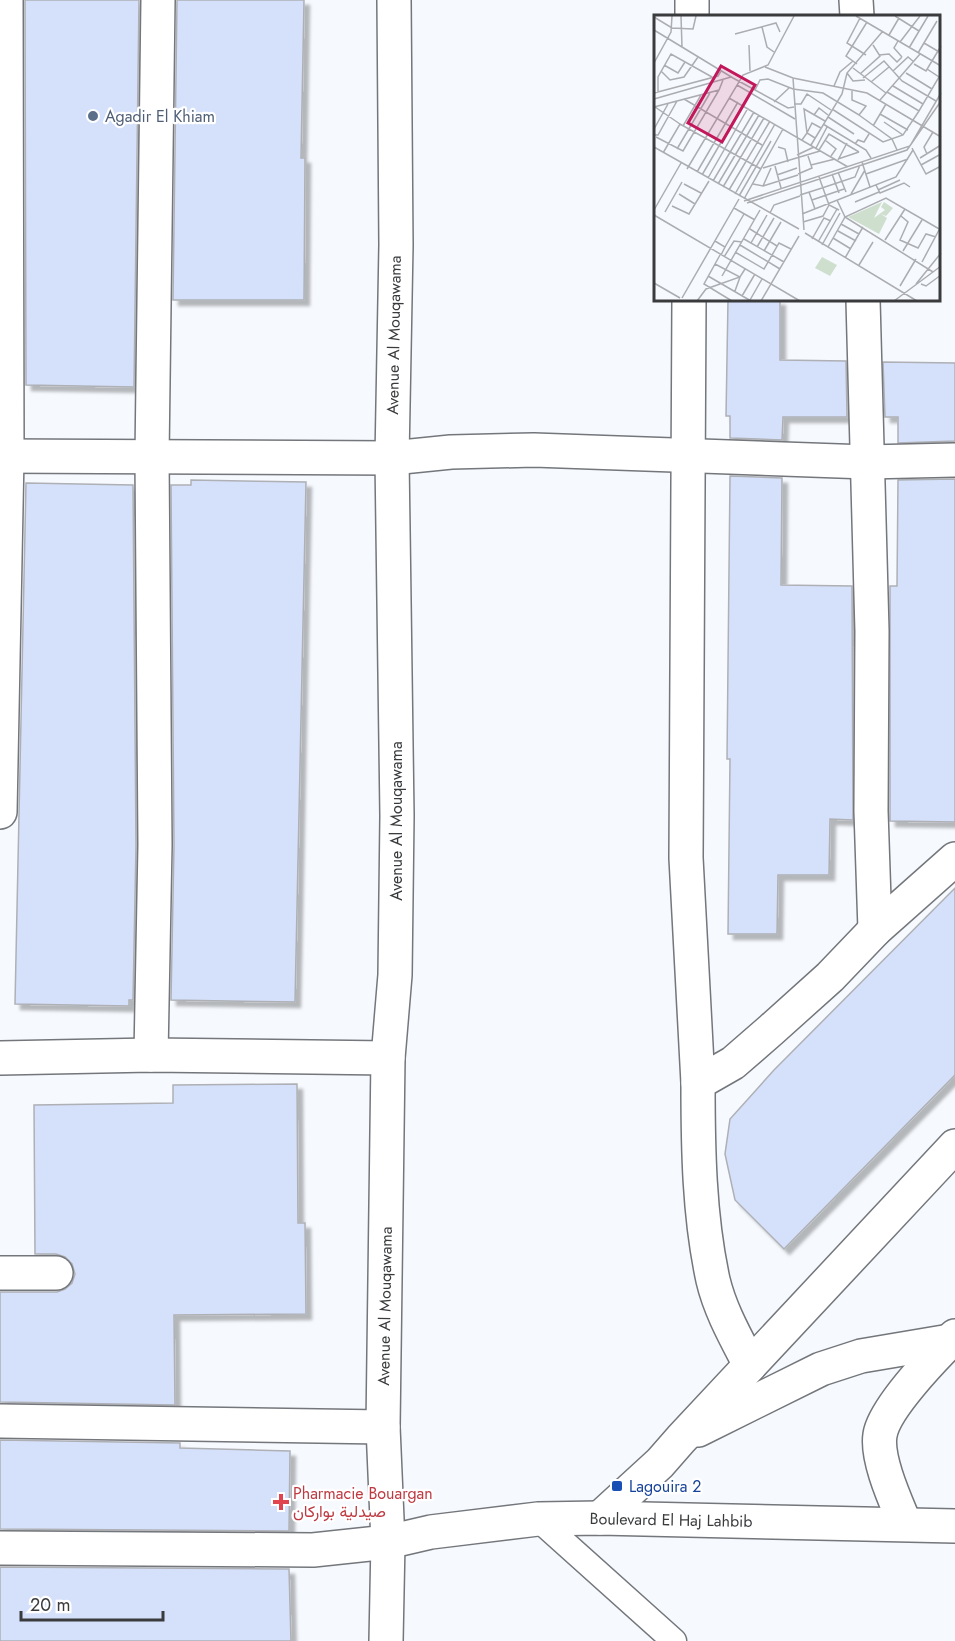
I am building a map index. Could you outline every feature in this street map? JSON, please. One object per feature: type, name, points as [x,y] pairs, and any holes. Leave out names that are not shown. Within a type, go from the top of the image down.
[{"type":"street","points":[[0,812],[6,0]]},
{"type":"street","points":[[152,1055],[155,845],[152,457],[158,0]]},
{"type":"street","name":"Avenue Al Mouqawama","points":[[386,1641],[388,1542],[383,1427],[388,1058],[395,975],[397,816],[392,458],[396,244],[394,0]]},
{"type":"street","points":[[856,0],[857,15]]},
{"type":"street","points":[[689,302],[686,858],[701,1179],[714,1282],[728,1321],[750,1365]]},
{"type":"street","points":[[863,302],[872,631],[871,811],[874,930]]},
{"type":"street","points":[[4,456],[392,458],[451,452],[534,450],[867,462],[955,460]]},
{"type":"street","points":[[698,1083],[733,1063],[771,1030],[830,977],[874,930],[955,858]]},
{"type":"street","points":[[0,1058],[152,1055],[388,1058]]},
{"type":"street","points":[[600,1518],[660,1463],[955,1146]]},
{"type":"street","points":[[0,1273],[56,1273]]},
{"type":"street","points":[[681,1439],[821,1369],[861,1356],[952,1338]]},
{"type":"street","points":[[905,1524],[884,1466],[879,1437],[885,1420],[900,1399],[952,1338]]},
{"type":"street","points":[[0,1421],[383,1427]]},
{"type":"street","name":"Boulevard El Haj Lahbib","points":[[0,1548],[313,1550],[388,1542],[431,1532],[538,1519],[600,1518],[955,1526]]},
{"type":"lane","points":[[538,1519],[674,1641]]},
{"type":"building","points":[[25,0],[139,0],[134,387],[26,385]]},
{"type":"building","points":[[177,0],[304,0],[301,158],[305,158],[304,300],[173,300]]},
{"type":"building","points":[[728,302],[780,302],[780,360],[846,361],[847,417],[783,417],[782,440],[730,438],[730,416],[726,416]]},
{"type":"building","points":[[883,362],[955,363],[955,441],[898,443],[898,417],[885,417]]},
{"type":"building","points":[[730,476],[782,478],[781,585],[852,586],[853,820],[830,819],[829,875],[778,875],[777,934],[728,934]]},
{"type":"building","points":[[955,479],[955,822],[890,821],[890,586],[897,586],[898,480]]},
{"type":"building","points":[[191,480],[306,482],[295,1002],[171,1000],[174,845],[171,485],[191,485]]},
{"type":"building","points":[[26,483],[133,485],[136,845],[133,1000],[129,1000],[129,1006],[15,1004]]},
{"type":"building","points":[[955,888],[955,1075],[784,1249],[735,1200],[725,1154],[730,1119],[774,1070]]},
{"type":"building","points":[[297,1084],[298,1223],[305,1223],[306,1314],[174,1315],[175,1405],[0,1402],[0,1292],[57,1292],[72,1283],[75,1274],[72,1264],[65,1257],[56,1254],[35,1254],[34,1105],[173,1103],[173,1085]]},
{"type":"building","points":[[0,1440],[180,1443],[180,1448],[290,1451],[289,1531],[0,1529]]},
{"type":"building","points":[[0,1567],[289,1569],[291,1641],[0,1641]]},
{"type":"place","name":"Agadir El Khiam","points":[[93,116]]},
{"type":"place","name":"Lagouira 2","points":[[617,1486]]},
{"type":"place","name":"Pharmacie Bouargan صيدلية بواركان","points":[[281,1502]]}]
